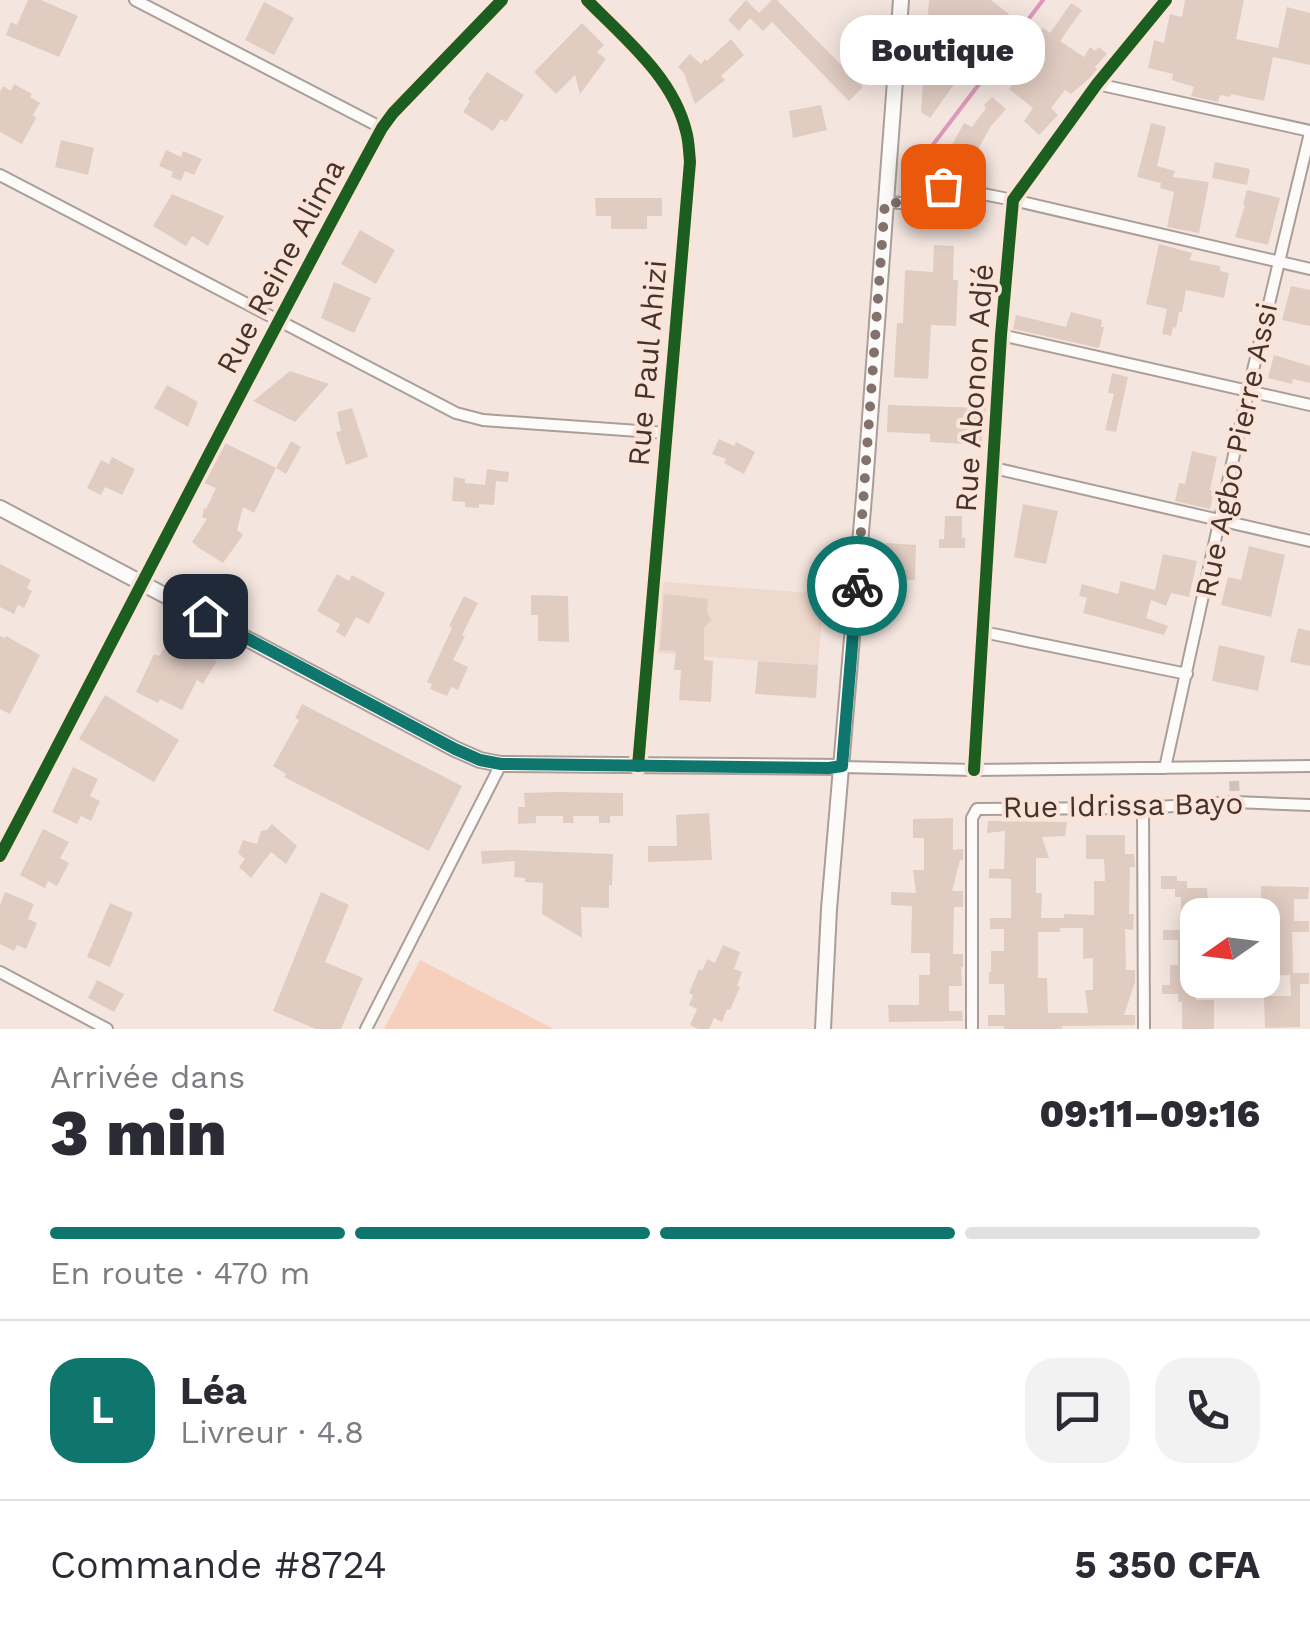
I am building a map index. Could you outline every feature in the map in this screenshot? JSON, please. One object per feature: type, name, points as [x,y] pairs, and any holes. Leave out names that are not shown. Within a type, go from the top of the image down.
[{"type":"main road","points":[[824,1029],[829,908],[901,0]]},
{"type":"main road","points":[[0,508],[467,755],[501,764],[842,766]]},
{"type":"street","points":[[135,0],[382,128]]},
{"type":"street","name":"Rue Reine Alima","points":[[0,856],[382,128],[502,0]]},
{"type":"street","name":"Rue Paul Ahizi","points":[[587,0],[664,82],[686,130],[690,162],[638,766]]},
{"type":"street","points":[[1014,200],[1097,84],[1166,0]]},
{"type":"street","points":[[1097,84],[1310,132]]},
{"type":"street","name":"Rue Agbo Pierre Assi","points":[[1165,768],[1310,132]]},
{"type":"street","points":[[0,175],[456,413],[666,433]]},
{"type":"street","points":[[885,202],[918,204],[943,186],[1310,269]]},
{"type":"street","name":"Rue Abonon Adjé","points":[[974,770],[1001,335],[1014,200]]},
{"type":"street","points":[[1001,335],[1310,405]]},
{"type":"street","points":[[994,468],[1310,541]]},
{"type":"street","points":[[983,632],[1187,674]]},
{"type":"street","points":[[366,1029],[501,764]]},
{"type":"street","points":[[842,766],[974,770],[1310,764]]},
{"type":"street","points":[[1234,768],[1234,781]]},
{"type":"street","name":"Rue Idrissa Bayo","points":[[972,1029],[974,811],[1143,808],[1235,799],[1310,805]]},
{"type":"street","points":[[1143,808],[1144,1029]]},
{"type":"street","points":[[0,972],[104,1028]]},
{"type":"shaded area","points":[[663,582],[824,594],[818,665],[658,653]]},
{"type":"shaded area","points":[[420,960],[554,1029],[384,1029]]},
{"type":"building","points":[[28,0],[41,0],[78,16],[59,57],[6,35],[11,22],[17,25]]},
{"type":"building","points":[[746,0],[759,13],[777,0],[863,87],[849,101],[772,22],[763,31],[750,18],[739,31],[728,20]]},
{"type":"building","points":[[929,0],[991,0],[1009,14],[990,38],[961,16],[958,79],[930,118],[921,112]]},
{"type":"building","points":[[1185,0],[1244,0],[1236,39],[1278,48],[1287,7],[1310,13],[1310,65],[1273,57],[1264,101],[1231,94],[1220,95],[1218,102],[1191,96],[1194,87],[1172,80],[1173,74],[1148,68],[1154,40],[1164,43],[1170,14],[1182,17]]},
{"type":"building","points":[[264,2],[294,18],[274,55],[245,40]]},
{"type":"building","points":[[1071,3],[1082,10],[1060,41],[1084,57],[1090,47],[1095,51],[1099,47],[1107,54],[1095,67],[1098,70],[1071,94],[1065,90],[1051,108],[1058,115],[1039,135],[1024,121],[1033,108],[1009,89],[1041,45],[1034,40],[1043,28],[1050,33]]},
{"type":"building","points":[[582,23],[604,45],[597,52],[606,59],[580,94],[575,75],[556,94],[534,72]]},
{"type":"building","points":[[731,39],[744,55],[721,76],[725,80],[695,104],[678,67],[690,54],[701,64],[707,61]]},
{"type":"building","points":[[487,72],[524,95],[506,122],[501,119],[493,131],[463,112]]},
{"type":"building","points":[[14,84],[40,103],[22,144],[0,132],[0,92],[3,86],[11,91]]},
{"type":"building","points":[[992,97],[1006,109],[991,126],[977,151],[981,153],[976,162],[958,152],[955,158],[947,154],[964,123],[972,127]]},
{"type":"building","points":[[821,105],[827,130],[793,138],[789,111]]},
{"type":"building","points":[[1151,123],[1166,127],[1157,166],[1175,171],[1173,177],[1209,182],[1199,233],[1167,227],[1174,192],[1160,188],[1161,183],[1137,177]]},
{"type":"building","points":[[61,140],[94,148],[88,175],[55,167]]},
{"type":"building","points":[[166,150],[181,157],[183,151],[202,159],[194,175],[185,171],[181,181],[171,177],[173,172],[159,166]]},
{"type":"building","points":[[1215,162],[1250,169],[1247,185],[1212,178]]},
{"type":"building","points":[[1247,190],[1280,198],[1268,245],[1235,237]]},
{"type":"building","points":[[172,194],[224,216],[208,246],[192,236],[186,246],[153,226]]},
{"type":"building","points":[[595,198],[662,198],[662,216],[647,216],[647,229],[611,229],[611,216],[596,216]]},
{"type":"building","points":[[360,230],[395,250],[376,284],[341,264]]},
{"type":"building","points":[[1159,244],[1192,253],[1190,260],[1220,266],[1220,271],[1229,273],[1224,298],[1186,290],[1182,312],[1171,336],[1162,334],[1167,309],[1146,304]]},
{"type":"building","points":[[934,245],[954,246],[953,280],[958,280],[956,326],[931,325],[928,379],[894,377],[897,323],[903,323],[905,270],[933,272]]},
{"type":"building","points":[[334,282],[371,298],[354,333],[321,318]]},
{"type":"building","points":[[1291,286],[1310,290],[1310,326],[1282,320]]},
{"type":"building","points":[[1071,312],[1102,320],[1099,348],[1013,329],[1016,315],[1066,327]]},
{"type":"building","points":[[1274,355],[1310,366],[1310,383],[1293,379],[1292,384],[1268,378]]},
{"type":"building","points":[[290,371],[329,384],[295,422],[253,401]]},
{"type":"building","points":[[1112,373],[1128,377],[1116,432],[1105,430],[1114,394],[1108,393]]},
{"type":"building","points":[[167,385],[198,402],[188,427],[154,408]]},
{"type":"building","points":[[888,405],[986,408],[981,445],[930,442],[930,434],[887,432]]},
{"type":"building","points":[[352,408],[368,457],[346,465],[336,432],[341,431],[337,412]]},
{"type":"building","points":[[719,439],[755,452],[744,474],[724,463],[726,459],[712,454]]},
{"type":"building","points":[[291,441],[301,447],[286,474],[276,468]]},
{"type":"building","points":[[225,443],[276,468],[254,513],[243,507],[237,530],[243,535],[223,563],[192,542],[207,519],[202,517],[204,508],[216,488],[204,483]]},
{"type":"building","points":[[1192,451],[1217,457],[1210,509],[1175,501],[1179,483],[1185,484]]},
{"type":"building","points":[[112,457],[135,469],[122,495],[105,487],[101,495],[87,488],[101,460],[109,464]]},
{"type":"building","points":[[487,469],[509,472],[508,482],[496,481],[494,505],[465,507],[465,502],[452,501],[454,477],[465,479],[465,483],[485,485]]},
{"type":"building","points":[[1023,504],[1058,511],[1046,564],[1014,557]]},
{"type":"building","points":[[945,516],[962,516],[965,548],[939,548],[939,539],[944,539]]},
{"type":"building","points":[[885,543],[916,545],[915,580],[883,578]]},
{"type":"building","points":[[1249,546],[1285,555],[1271,617],[1221,605],[1228,577],[1241,580]]},
{"type":"building","points":[[1163,554],[1197,561],[1189,597],[1171,593],[1166,606],[1151,600],[1146,618],[1168,626],[1164,635],[1083,613],[1087,598],[1079,596],[1082,584],[1118,594],[1121,581],[1155,590]]},
{"type":"building","points":[[0,564],[31,580],[27,588],[32,591],[24,608],[18,605],[14,614],[0,607]]},
{"type":"building","points":[[337,574],[349,581],[352,575],[385,593],[369,624],[356,617],[345,637],[336,632],[340,624],[317,611]]},
{"type":"building","points":[[664,594],[708,599],[711,620],[704,628],[704,660],[713,661],[711,702],[679,700],[681,670],[674,670],[676,651],[660,650]]},
{"type":"building","points":[[531,595],[568,596],[569,642],[538,641],[538,615],[531,615]]},
{"type":"building","points":[[464,596],[478,603],[453,660],[468,667],[458,690],[451,687],[447,696],[430,689],[432,684],[427,682]]},
{"type":"building","points":[[1298,628],[1310,631],[1310,666],[1290,662]]},
{"type":"building","points":[[174,633],[217,661],[203,684],[197,680],[182,710],[136,692],[154,654],[159,656]]},
{"type":"building","points":[[0,636],[40,655],[10,714],[0,709]]},
{"type":"building","points":[[1219,645],[1265,656],[1258,691],[1212,681]]},
{"type":"building","points":[[758,661],[818,665],[816,698],[755,694]]},
{"type":"building","points":[[105,695],[179,740],[154,782],[79,739]]},
{"type":"building","points":[[302,704],[462,786],[429,851],[284,777],[286,774],[273,766],[299,720],[295,718]]},
{"type":"building","points":[[73,767],[98,779],[90,796],[100,801],[91,821],[81,816],[77,824],[52,812]]},
{"type":"building","points":[[524,793],[623,793],[623,816],[610,816],[610,823],[599,823],[599,816],[573,816],[574,823],[563,823],[563,816],[536,816],[536,823],[518,824],[518,807],[525,807]]},
{"type":"building","points":[[709,813],[712,860],[648,862],[648,846],[677,846],[676,815]]},
{"type":"building","points":[[953,818],[953,850],[963,849],[963,860],[952,891],[963,891],[963,907],[954,907],[953,954],[963,954],[963,967],[962,986],[949,986],[949,1011],[962,1011],[963,1021],[889,1022],[888,1005],[919,1005],[919,975],[930,975],[930,953],[911,953],[912,906],[891,905],[891,892],[916,893],[913,870],[924,870],[924,838],[913,838],[913,819]]},
{"type":"building","points":[[988,821],[1067,822],[1065,836],[1042,837],[1049,858],[1036,858],[1036,893],[1042,893],[1041,918],[1094,915],[1094,881],[1105,881],[1104,859],[1086,859],[1086,835],[1125,835],[1125,854],[1134,854],[1135,867],[1130,867],[1129,914],[1134,914],[1133,930],[1125,929],[1126,970],[1135,970],[1135,982],[1124,1015],[1135,1015],[1135,1025],[1062,1029],[988,1026],[988,1015],[1005,1015],[1004,984],[989,984],[991,951],[1004,951],[1004,929],[990,929],[990,918],[1011,918],[1011,879],[989,878],[989,869],[1004,869],[1005,831],[987,833]],"holes":[[[1083,928],[1083,959],[1093,958],[1093,990],[1085,990],[1088,1013],[1048,1013],[1047,978],[1038,978],[1038,932]]]},
{"type":"building","points":[[272,824],[297,846],[286,864],[271,852],[251,878],[239,867],[245,859],[238,853],[243,840],[257,844],[261,831]]},
{"type":"building","points":[[43,829],[69,842],[60,858],[69,863],[57,886],[48,881],[45,888],[20,875]]},
{"type":"building","points":[[481,851],[613,854],[609,908],[581,907],[582,938],[542,914],[543,883],[514,877],[515,861],[482,864]]},
{"type":"building","points":[[1161,876],[1177,876],[1177,881],[1187,881],[1187,888],[1207,888],[1208,898],[1175,897],[1175,889],[1161,889]]},
{"type":"building","points":[[1261,886],[1309,887],[1308,899],[1294,899],[1294,921],[1309,921],[1309,932],[1292,932],[1293,973],[1309,973],[1309,984],[1300,984],[1300,1027],[1265,1028],[1264,998],[1291,996],[1290,975],[1280,975],[1280,898],[1261,898]]},
{"type":"building","points":[[5,892],[34,904],[28,919],[37,923],[26,949],[17,945],[14,951],[0,944],[0,905]]},
{"type":"building","points":[[321,892],[349,905],[325,962],[363,978],[341,1029],[316,1029],[273,1011]]},
{"type":"building","points":[[110,903],[133,913],[110,967],[87,957]]},
{"type":"building","points":[[1163,930],[1180,930],[1180,998],[1214,1000],[1214,1029],[1182,1029],[1182,1002],[1178,1002],[1178,994],[1162,994],[1162,985],[1170,985],[1170,965],[1178,965],[1178,940],[1163,940]]},
{"type":"building","points":[[723,945],[740,952],[734,969],[742,972],[737,986],[740,987],[722,1022],[714,1018],[709,1029],[698,1029],[690,1025],[697,1009],[689,1005],[693,995],[689,993],[699,969],[702,971],[707,959],[715,963]]},
{"type":"building","points":[[97,980],[124,994],[114,1012],[88,998]]},
{"type":"waterway","points":[[913,171],[1043,0]]},
{"type":"tunnel","points":[[1234,781],[1235,797]]},
{"type":"cycle path","points":[[0,856],[382,128],[502,0]]},
{"type":"cycle path","points":[[587,0],[646,60],[670,93],[686,131],[690,162],[638,766]]},
{"type":"cycle path","points":[[974,770],[1013,200],[1097,84],[1166,0]]},
{"type":"way so far","points":[[857,586],[885,202],[918,204],[943,186]]},
{"type":"place","name":"Boutique","points":[[943,186]]},
{"type":"route","points":[[205,616],[480,760],[501,764],[829,768],[842,766],[857,586]]}]
